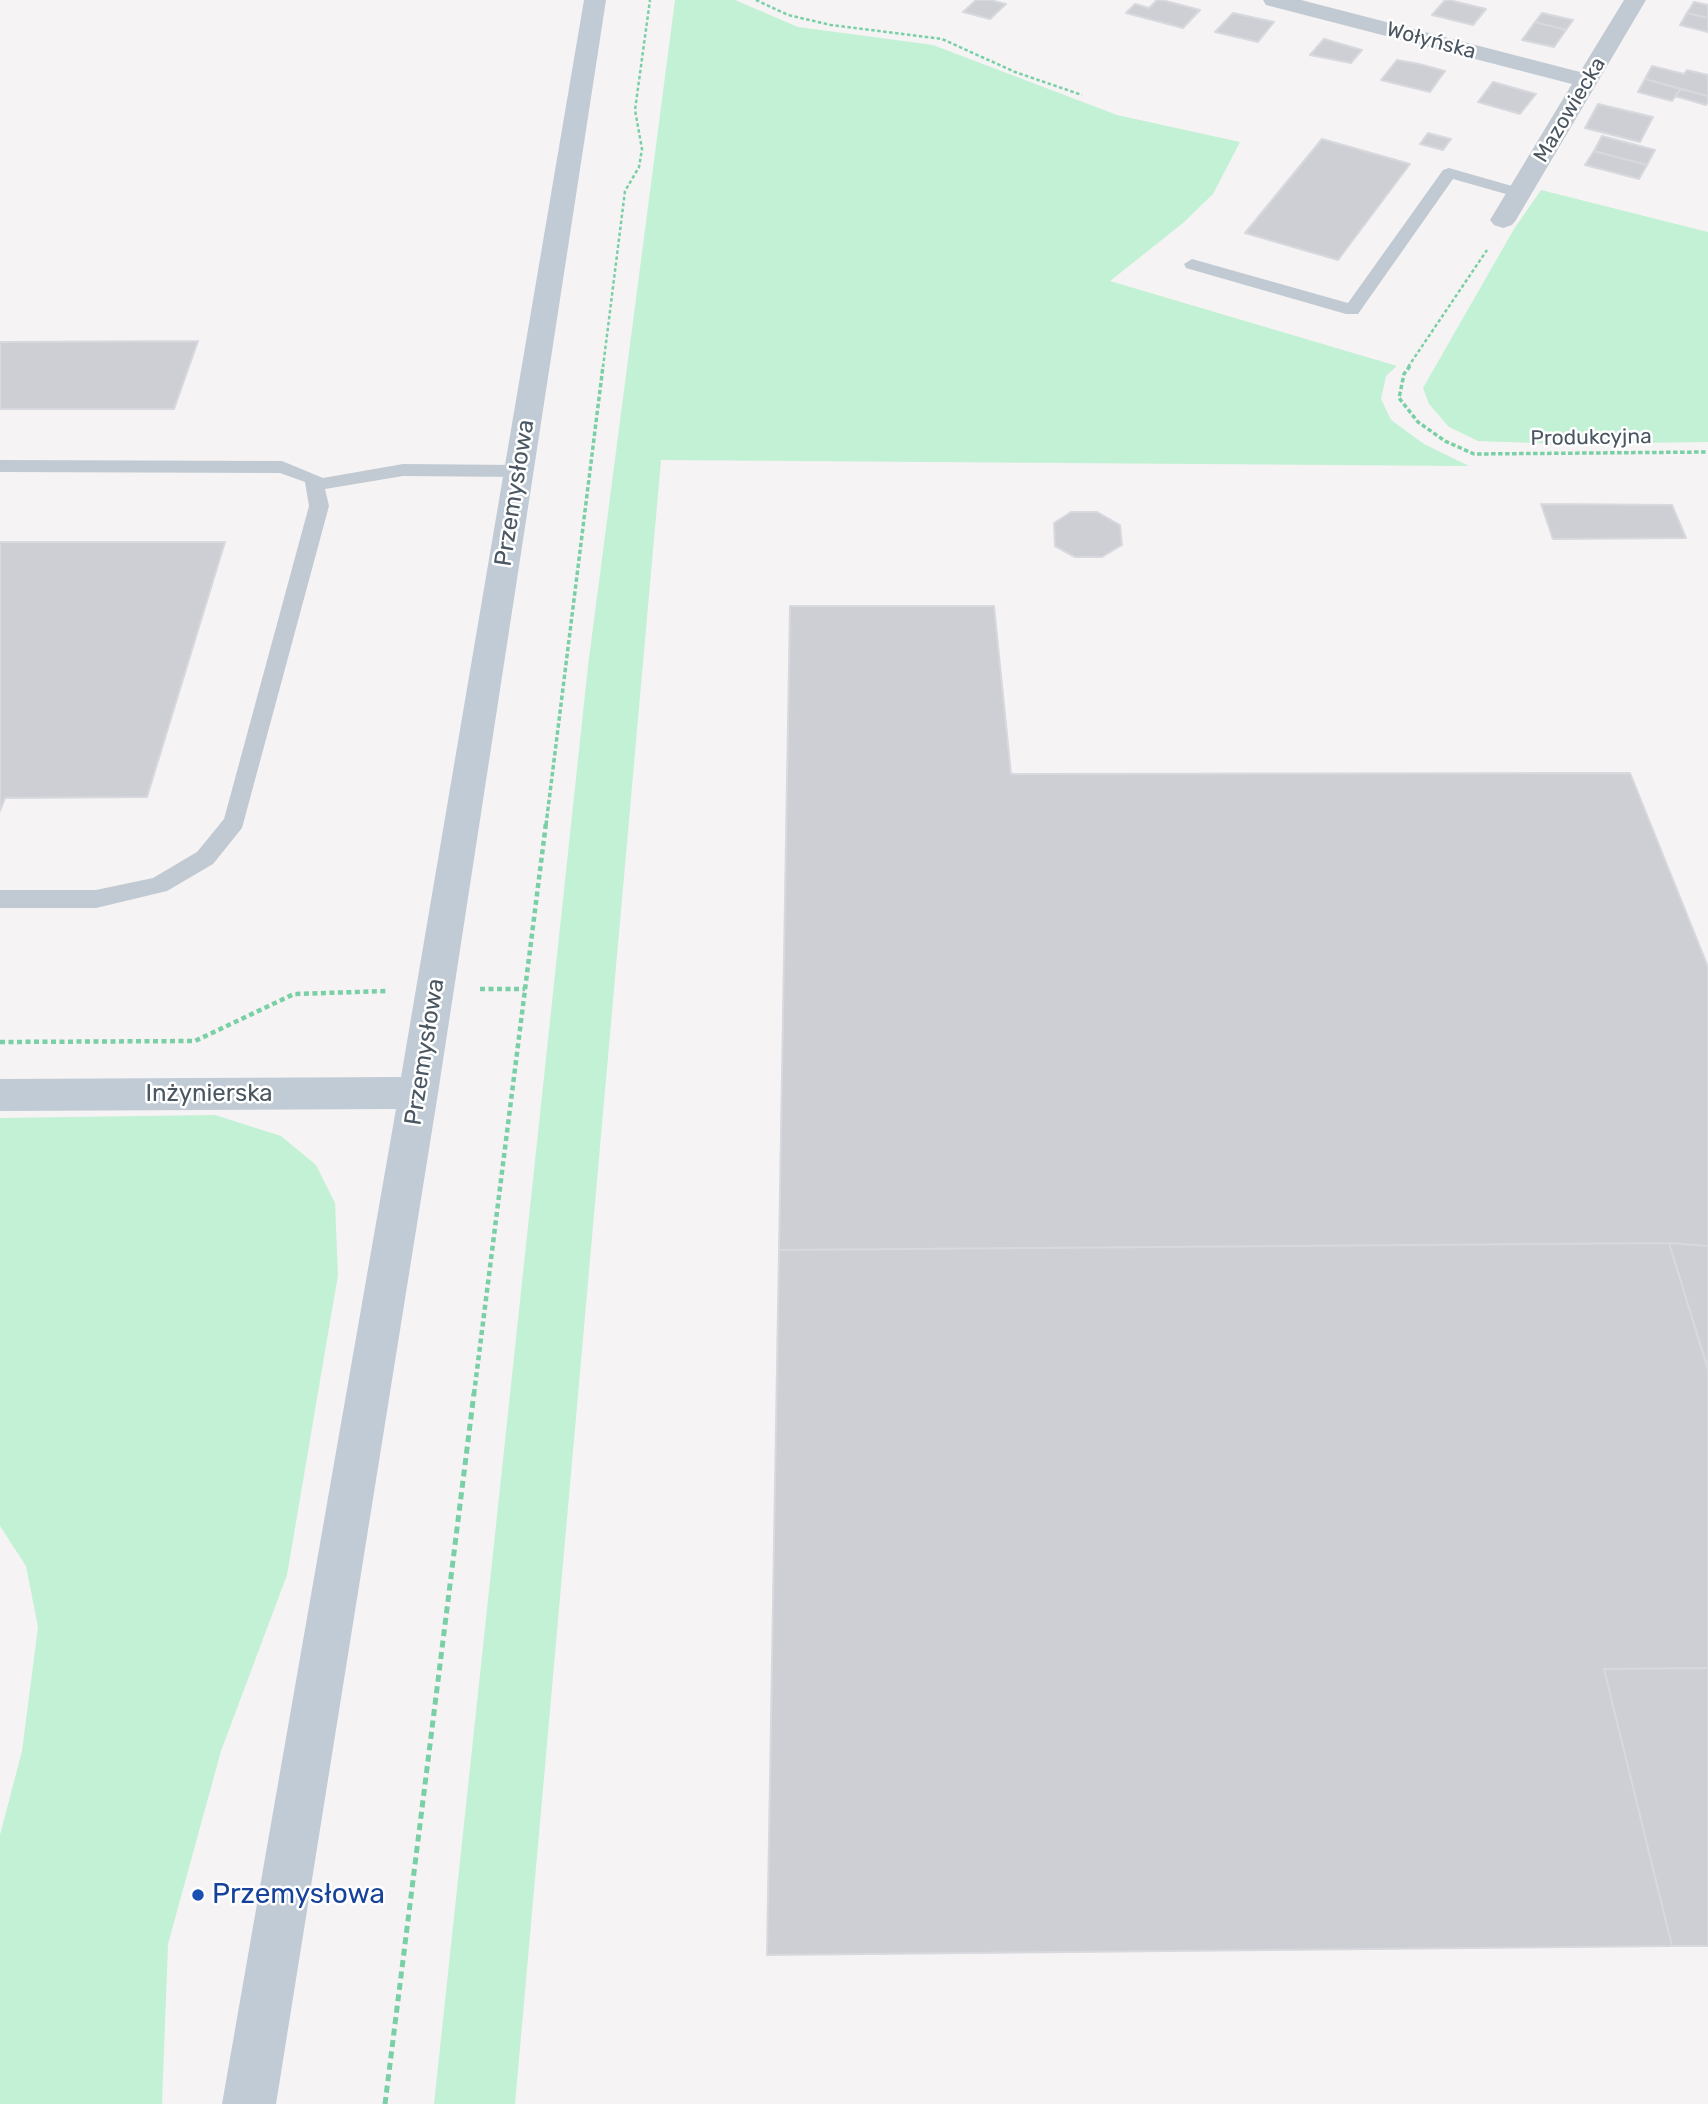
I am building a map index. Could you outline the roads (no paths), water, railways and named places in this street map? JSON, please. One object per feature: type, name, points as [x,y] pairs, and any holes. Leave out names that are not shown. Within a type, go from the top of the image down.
[{"type":"main road","name":"Przemysłowa","points":[[249,2104],[418,1093],[595,0]]},
{"type":"main road","name":"Inżynierska","points":[[0,1095],[418,1093]]},
{"type":"street","name":"Wołyńska","points":[[1274,0],[1587,82]]},
{"type":"street","name":"Mazowiecka","points":[[1503,220],[1635,0]]},
{"type":"lane","points":[[1192,264],[1352,310],[1449,173],[1520,193]]},
{"type":"lane","points":[[0,466],[282,467],[314,479],[319,506],[234,822],[205,858],[159,885],[96,899],[0,899]]},
{"type":"lane","points":[[316,485],[403,470],[519,471]]},
{"type":"place","name":"Przemysłowa","points":[[198,1895]]}]
